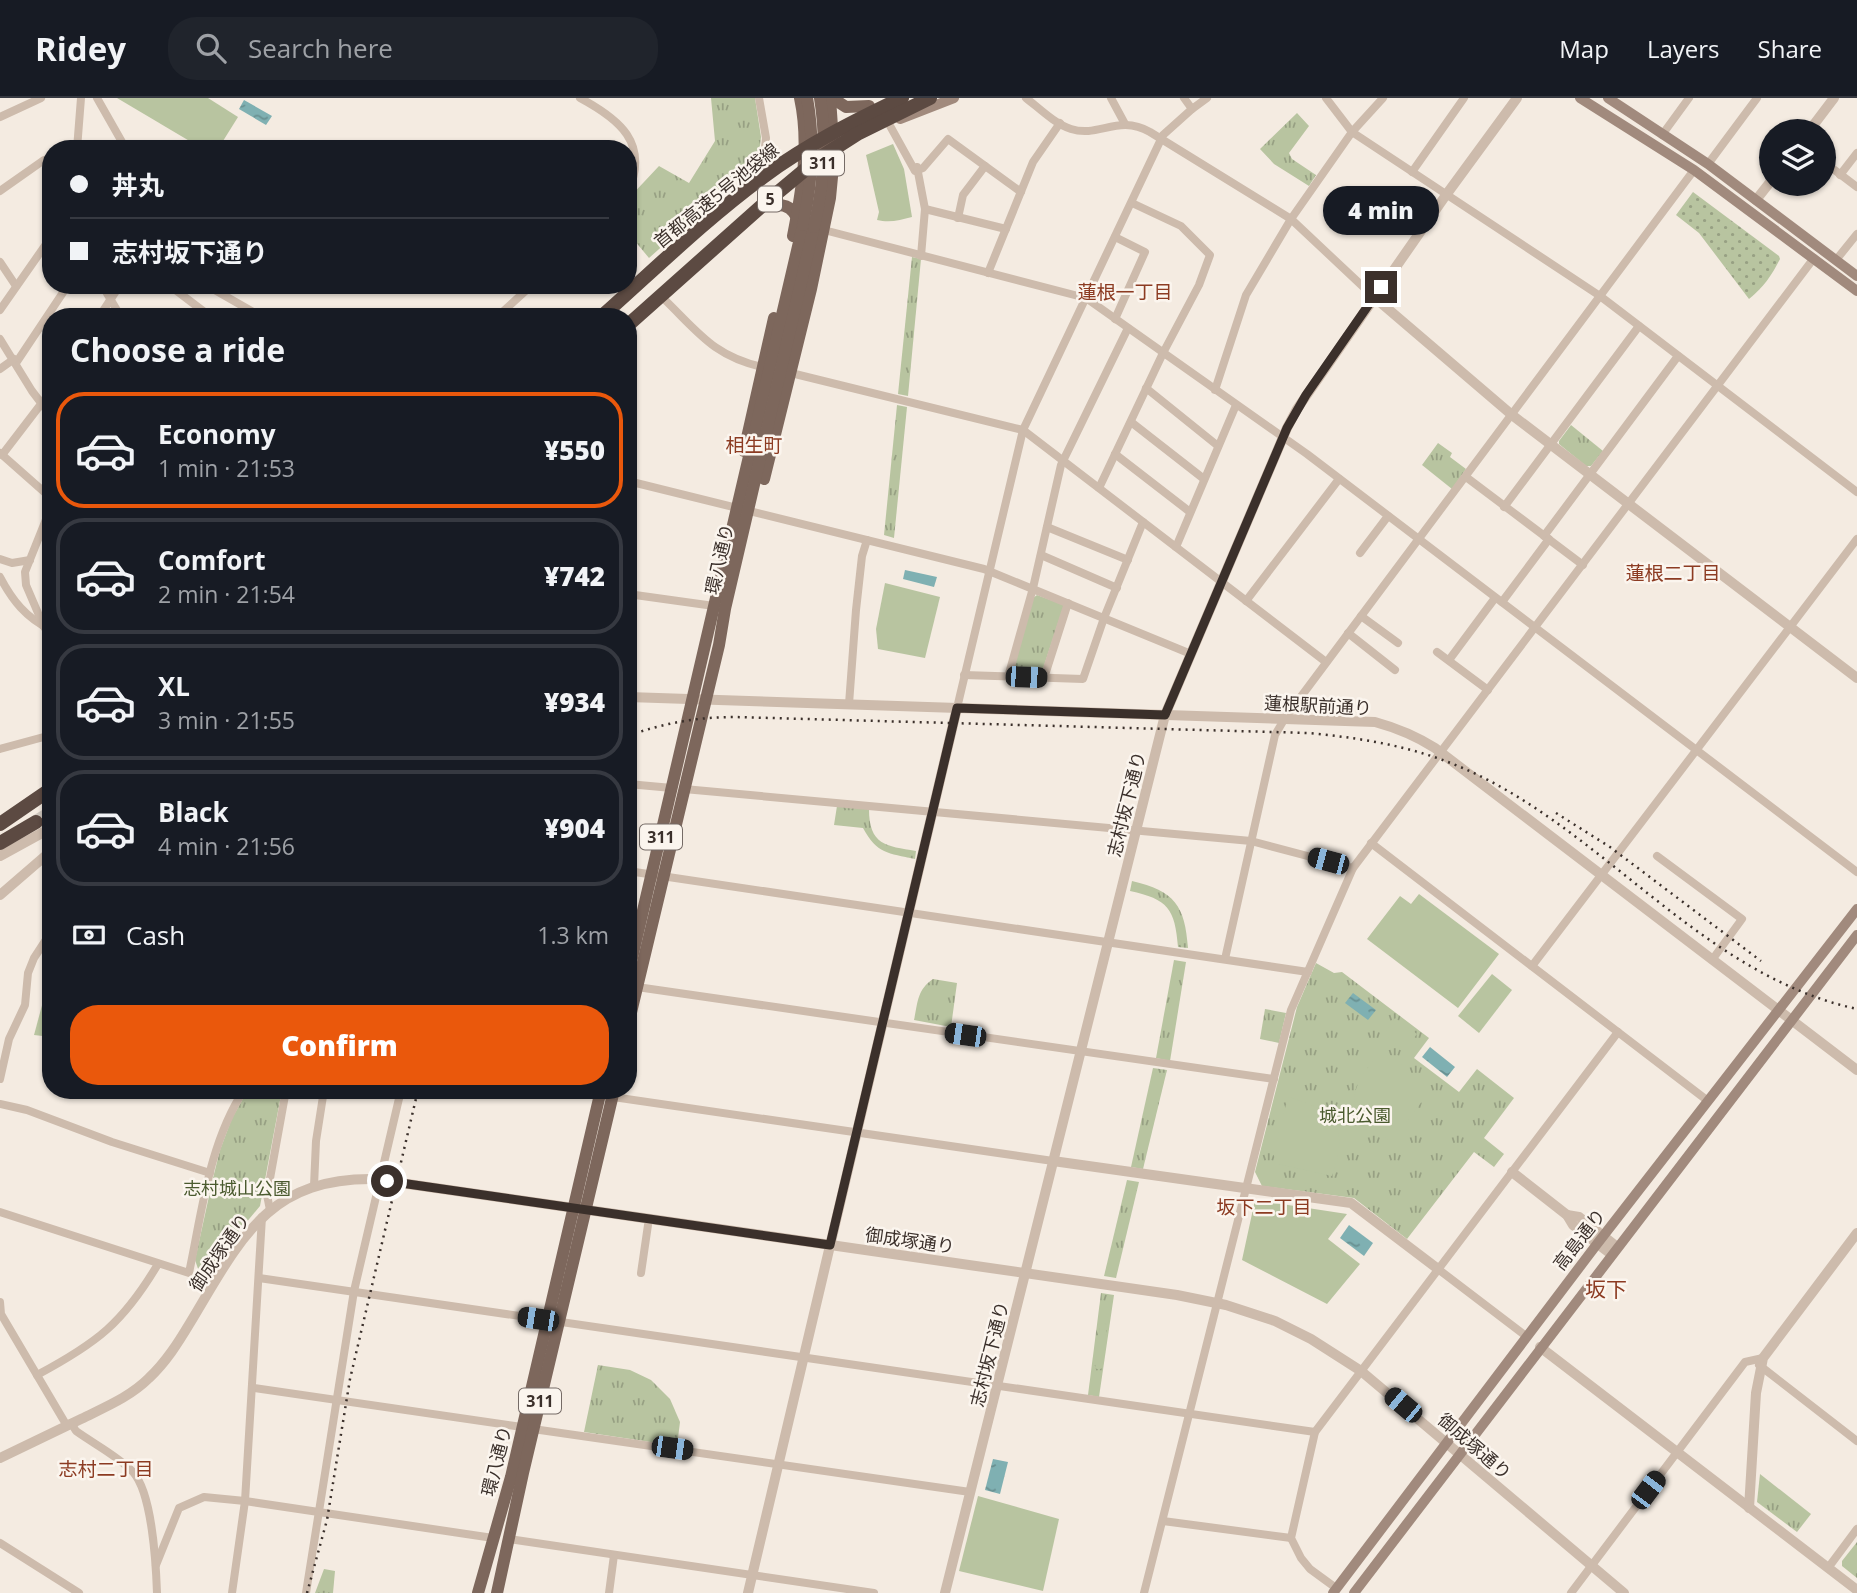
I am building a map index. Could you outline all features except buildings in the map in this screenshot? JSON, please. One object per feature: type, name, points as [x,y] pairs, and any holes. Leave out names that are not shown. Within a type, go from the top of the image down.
[{"type":"highway","name":"首都高速5号池袋線","points":[[637,287],[724,208],[763,177],[823,138],[902,98]]},
{"type":"highway","name":"首都高速5号池袋線","points":[[637,322],[765,203],[818,159],[857,134],[930,98]]},
{"type":"highway","name":"首都高速5号池袋線","points":[[614,308],[629,294]]},
{"type":"highway","points":[[614,308],[621,301]]},
{"type":"highway","points":[[0,824],[42,795]]},
{"type":"highway","points":[[0,843],[36,822]]},
{"type":"main road","points":[[800,98],[806,142],[803,180],[797,218],[742,461],[742,507],[757,501],[765,478],[824,230],[834,156],[831,98]]},
{"type":"main road","name":"環八通り","points":[[637,944],[657,876],[699,699],[807,204],[812,155],[807,98]]},
{"type":"main road","name":"環八通り","points":[[699,699],[714,606],[742,507],[764,449],[819,206],[824,148],[820,98]]},
{"type":"main road","points":[[831,98],[846,107],[869,106]]},
{"type":"main road","points":[[806,142],[886,98]]},
{"type":"main road","points":[[803,180],[834,156],[889,124],[954,98]]},
{"type":"main road","points":[[1580,98],[1695,170],[1857,291]]},
{"type":"main road","points":[[1608,98],[1708,164],[1857,276]]},
{"type":"main road","points":[[1621,98],[1635,118]]},
{"type":"main road","points":[[770,206],[788,207],[797,218]]},
{"type":"main road","name":"環八通り","points":[[637,982],[657,876]]},
{"type":"main road","name":"高島通り","points":[[1334,1591],[1600,1239],[1857,909]]},
{"type":"main road","name":"高島通り","points":[[1354,1593],[1459,1452],[1856,938]]},
{"type":"main road","name":"環八通り","points":[[497,1593],[528,1428],[606,1099]]},
{"type":"main road","name":"環八通り","points":[[478,1593],[528,1428]]},
{"type":"street","points":[[0,117],[41,98]]},
{"type":"street","points":[[78,140],[81,98]]},
{"type":"street","points":[[97,98],[121,140]]},
{"type":"street","points":[[580,98],[618,122],[629,140]]},
{"type":"street","points":[[759,98],[766,138],[762,174]]},
{"type":"street","points":[[1026,98],[1060,124],[1081,131],[1125,124],[1140,127],[1291,219],[1374,297],[1511,415],[1857,678]]},
{"type":"street","points":[[1111,98],[1125,124]]},
{"type":"street","points":[[1184,98],[1192,109]]},
{"type":"street","points":[[748,1593],[1023,430],[1161,139],[1192,109],[1208,98]]},
{"type":"street","points":[[1326,98],[1352,132],[1600,296],[1857,492]]},
{"type":"street","points":[[1215,390],[1245,295],[1291,219],[1352,132],[1383,98]]},
{"type":"street","points":[[1412,172],[1464,98]]},
{"type":"street","name":"志村坂下通り","points":[[945,1593],[1165,715],[1297,409],[1517,98]]},
{"type":"street","points":[[1662,135],[1689,98]]},
{"type":"street","points":[[1708,164],[1757,98]]},
{"type":"street","points":[[1818,119],[1834,98]]},
{"type":"street","points":[[889,124],[915,171],[918,171]]},
{"type":"street","points":[[988,273],[1033,162],[1060,124]]},
{"type":"street","points":[[918,171],[947,139],[1021,192]]},
{"type":"street","points":[[637,287],[762,174],[806,142]]},
{"type":"street","points":[[908,145],[918,171],[925,209],[921,256]]},
{"type":"street","points":[[1840,175],[1857,153]]},
{"type":"street","points":[[0,191],[42,161]]},
{"type":"street","points":[[958,218],[962,195],[985,166]]},
{"type":"street","points":[[1225,959],[1275,736],[1285,718],[1695,170]]},
{"type":"street","points":[[1836,172],[1857,187]]},
{"type":"street","points":[[637,323],[803,180]]},
{"type":"street","points":[[1756,200],[1759,196]]},
{"type":"street","points":[[1099,488],[1163,353],[1199,285],[1210,255],[1181,226],[1132,203]]},
{"type":"street","points":[[925,209],[1006,229]]},
{"type":"street","points":[[824,230],[1086,298],[1283,437],[1857,872]]},
{"type":"street","points":[[1836,260],[1857,234]]},
{"type":"street","points":[[1115,237],[1145,252],[1115,319]]},
{"type":"street","points":[[0,310],[42,250]]},
{"type":"street","points":[[1144,1593],[1291,1010],[1353,868],[1814,258]]},
{"type":"street","points":[[0,262],[16,286]]},
{"type":"street","points":[[108,294],[116,308]]},
{"type":"street","points":[[105,308],[114,294]]},
{"type":"street","points":[[181,294],[199,308]]},
{"type":"street","points":[[222,294],[246,308]]},
{"type":"street","points":[[507,308],[522,294]]},
{"type":"street","points":[[621,301],[629,294]]},
{"type":"street","points":[[665,300],[713,348],[743,362],[762,367]]},
{"type":"street","points":[[0,369],[15,361],[42,322]]},
{"type":"street","points":[[1504,506],[1640,326]]},
{"type":"street","points":[[1008,677],[1033,588],[1061,465],[1128,328]]},
{"type":"street","points":[[0,340],[42,405],[1,454],[42,490]]},
{"type":"street","points":[[1449,660],[1546,537],[1588,474],[1678,356]]},
{"type":"street","points":[[791,373],[1023,430],[1326,662]]},
{"type":"street","points":[[1146,388],[1218,446]]},
{"type":"street","points":[[1175,547],[1236,405]]},
{"type":"street","points":[[1131,422],[1204,479]]},
{"type":"street","points":[[1115,454],[1190,512]]},
{"type":"street","points":[[1466,477],[1583,565]]},
{"type":"street","points":[[1246,601],[1339,479]]},
{"type":"street","points":[[637,483],[742,507],[989,571],[1191,654]]},
{"type":"street","points":[[1360,553],[1388,516]]},
{"type":"street","points":[[964,675],[1083,678],[1143,522]]},
{"type":"street","points":[[1047,527],[1128,560]]},
{"type":"street","points":[[42,530],[25,572],[26,585],[42,616]]},
{"type":"street","points":[[1532,966],[1857,539]]},
{"type":"street","points":[[849,704],[856,610],[862,556],[867,540]]},
{"type":"street","points":[[1041,555],[1116,588]]},
{"type":"street","points":[[0,559],[12,563],[30,560]]},
{"type":"street","points":[[0,577],[12,600],[42,623]]},
{"type":"street","points":[[637,595],[714,606]]},
{"type":"street","points":[[1044,678],[1069,603]]},
{"type":"street","points":[[1361,616],[1398,643]]},
{"type":"street","points":[[1348,633],[1395,670]]},
{"type":"street","points":[[1437,652],[1488,690]]},
{"type":"street","name":"蓮根駅前通り","points":[[637,697],[1285,718],[1375,722],[1406,731],[1440,752],[1857,1070]]},
{"type":"street","points":[[0,749],[42,738]]},
{"type":"street","points":[[637,785],[1251,841],[1353,868]]},
{"type":"street","points":[[0,818],[42,789]]},
{"type":"street","points":[[0,856],[42,833]]},
{"type":"street","points":[[1371,843],[1708,1101]]},
{"type":"street","points":[[1657,856],[1742,919],[1712,960]]},
{"type":"street","points":[[0,895],[42,859]]},
{"type":"street","points":[[637,873],[1308,972]]},
{"type":"street","points":[[0,1079],[9,1040],[25,1005],[28,974],[42,946]]},
{"type":"street","points":[[637,987],[1274,1079]]},
{"type":"street","points":[[1334,1591],[1301,1558],[1292,1538],[1315,1432],[1618,1032]]},
{"type":"street","points":[[637,1098],[1351,1203],[1526,1336]]},
{"type":"street","points":[[0,1212],[189,1273],[210,1173],[222,1133],[239,1099]]},
{"type":"street","points":[[232,1593],[246,1501],[259,1278],[267,1195],[284,1099]]},
{"type":"street","points":[[314,1186],[316,1141],[323,1099]]},
{"type":"street","points":[[306,1593],[354,1291],[399,1099]]},
{"type":"street","points":[[0,1104],[27,1110],[113,1142],[210,1173]]},
{"type":"street","points":[[1512,1172],[1567,1215],[1573,1225],[1600,1239],[1614,1250]]},
{"type":"street","name":"御成塚通り","points":[[0,1458],[131,1393],[159,1368],[173,1351],[240,1242],[266,1213],[286,1199],[314,1186],[346,1179],[380,1180],[670,1225],[1025,1272],[1218,1303],[1256,1314],[1293,1329],[1361,1371],[1624,1593]]},
{"type":"street","points":[[641,1273],[648,1224]]},
{"type":"street","points":[[1749,1507],[1762,1362],[1852,1248],[1857,1233]]},
{"type":"street","points":[[37,1375],[63,1362],[102,1335],[136,1298],[158,1264]]},
{"type":"street","points":[[259,1278],[1315,1432]]},
{"type":"street","points":[[0,1302],[1,1314],[69,1424],[124,1464],[140,1480],[146,1500],[156,1565],[157,1593]]},
{"type":"street","points":[[1540,1347],[1857,1590]]},
{"type":"street","points":[[1571,1593],[1745,1362],[1762,1362],[1857,1441]]},
{"type":"street","points":[[254,1388],[970,1492]]},
{"type":"street","points":[[156,1565],[179,1508],[204,1497],[493,1538]]},
{"type":"street","points":[[1163,1521],[1292,1538]]},
{"type":"street","points":[[1828,1568],[1857,1529]]},
{"type":"street","points":[[509,1539],[874,1593]]},
{"type":"street","points":[[0,1543],[79,1593]]},
{"type":"street","points":[[609,1593],[614,1555]]},
{"type":"green space","points":[[117,98],[208,98],[238,117],[224,140],[188,140]]},
{"type":"green space","points":[[711,98],[755,98],[761,137],[758,161],[649,258],[637,244],[637,189],[659,166],[689,183],[715,141]]},
{"type":"green space","points":[[1297,113],[1309,126],[1289,153],[1292,159],[1316,175],[1309,186],[1274,164],[1260,149]]},
{"type":"green space","points":[[893,144],[904,169],[912,217],[882,221],[877,220],[879,212],[866,155]]},
{"type":"green space","points":[[1693,192],[1779,256],[1780,259],[1770,276],[1749,299],[1699,233],[1676,215]]},
{"type":"green space","points":[[912,257],[921,259],[908,396],[898,394]]},
{"type":"green space","points":[[897,405],[907,407],[894,538],[884,535]]},
{"type":"green space","points":[[1571,425],[1603,451],[1591,466],[1586,466],[1559,444]]},
{"type":"green space","points":[[1438,443],[1452,453],[1450,457],[1466,469],[1452,489],[1422,465]]},
{"type":"green space","points":[[885,583],[940,597],[925,658],[878,649],[876,629]]},
{"type":"green space","points":[[1037,595],[1064,605],[1041,675],[1015,675],[1013,671],[1033,598]]},
{"type":"green space","points":[[837,806],[869,809],[872,830],[876,837],[888,845],[916,851],[915,859],[878,848],[863,828],[834,825]]},
{"type":"green space","points":[[1132,881],[1158,890],[1175,902],[1184,921],[1188,948],[1178,947],[1175,923],[1167,908],[1153,898],[1130,891]]},
{"type":"green space","points":[[1419,894],[1499,954],[1458,1008],[1367,939],[1400,896],[1411,904]]},
{"type":"green space","points":[[1174,960],[1186,962],[1170,1061],[1156,1058]]},
{"type":"green space","name":"城北公園","points":[[1316,963],[1334,973],[1342,972],[1429,1038],[1414,1058],[1459,1092],[1477,1069],[1514,1098],[1484,1138],[1504,1154],[1494,1167],[1474,1152],[1407,1239],[1354,1198],[1262,1186],[1255,1172],[1297,1007]]},
{"type":"green space","points":[[1492,974],[1512,990],[1479,1033],[1458,1016]]},
{"type":"green space","points":[[933,979],[957,983],[951,1027],[914,1020],[921,992]]},
{"type":"green space","points":[[42,1005],[42,1036],[34,1035]]},
{"type":"green space","points":[[1265,1009],[1286,1013],[1279,1043],[1260,1039]]},
{"type":"green space","points":[[1395,1018],[1417,1034],[1405,1050],[1384,1034]]},
{"type":"green space","points":[[1383,1049],[1426,1085],[1426,1096],[1391,1142],[1364,1119],[1357,1109],[1355,1099],[1356,1088],[1362,1077]]},
{"type":"green space","points":[[1153,1068],[1167,1070],[1143,1169],[1131,1167]]},
{"type":"green space","points":[[1288,1097],[1318,1108],[1335,1123],[1339,1145],[1332,1176],[1278,1164],[1273,1154]]},
{"type":"green space","name":"志村城山公園","points":[[243,1099],[280,1099],[260,1206],[235,1236],[204,1286],[195,1260],[220,1150],[232,1118]]},
{"type":"green space","points":[[1127,1180],[1139,1182],[1116,1278],[1104,1276]]},
{"type":"green space","points":[[1255,1200],[1347,1214],[1328,1239],[1360,1264],[1327,1304],[1242,1260]]},
{"type":"green space","points":[[1101,1293],[1114,1295],[1099,1397],[1088,1395]]},
{"type":"green space","points":[[1104,1322],[1107,1326],[1102,1368],[1099,1370],[1095,1368],[1100,1325]]},
{"type":"green space","points":[[598,1365],[630,1370],[651,1380],[670,1399],[680,1422],[677,1446],[584,1432]]},
{"type":"green space","points":[[1760,1474],[1811,1514],[1797,1532],[1757,1502]]},
{"type":"green space","points":[[978,1496],[1059,1519],[1043,1591],[959,1571]]},
{"type":"green space","points":[[1857,1542],[1857,1578],[1842,1566],[1842,1561]]},
{"type":"green space","points":[[324,1569],[335,1571],[333,1593],[315,1593]]},
{"type":"water","points":[[244,100],[272,116],[266,125],[239,109]]},
{"type":"water","points":[[905,570],[937,577],[934,587],[903,579]]},
{"type":"water","points":[[1353,993],[1376,1010],[1368,1020],[1345,1003]]},
{"type":"water","points":[[1430,1047],[1455,1067],[1447,1077],[1422,1057]]},
{"type":"water","points":[[1349,1225],[1373,1243],[1364,1256],[1340,1238]]},
{"type":"water","points":[[993,1459],[1008,1462],[1000,1494],[985,1490]]},
{"type":"tunnel","points":[[36,822],[42,818]]},
{"type":"railway","points":[[637,733],[681,722],[735,717],[1308,733],[1399,747],[1464,769],[1533,807],[1578,838],[1709,940],[1755,969],[1804,993],[1857,1009]]},
{"type":"railway","points":[[1556,813],[1610,847],[1761,961]]},
{"type":"railway","points":[[307,1593],[327,1520],[350,1379],[416,1099]]},
{"type":"district","name":"蓮根一丁目","points":[[1125,292]]},
{"type":"district","name":"相生町","points":[[754,445]]},
{"type":"district","name":"蓮根二丁目","points":[[1673,573]]},
{"type":"district","name":"坂下二丁目","points":[[1264,1207]]},
{"type":"district","name":"坂下","points":[[1606,1289]]},
{"type":"district","name":"志村二丁目","points":[[106,1469]]},
{"type":"route","points":[[387,1181],[830,1245],[957,708],[1165,715],[1287,428],[1306,395],[1381,287]]}]
